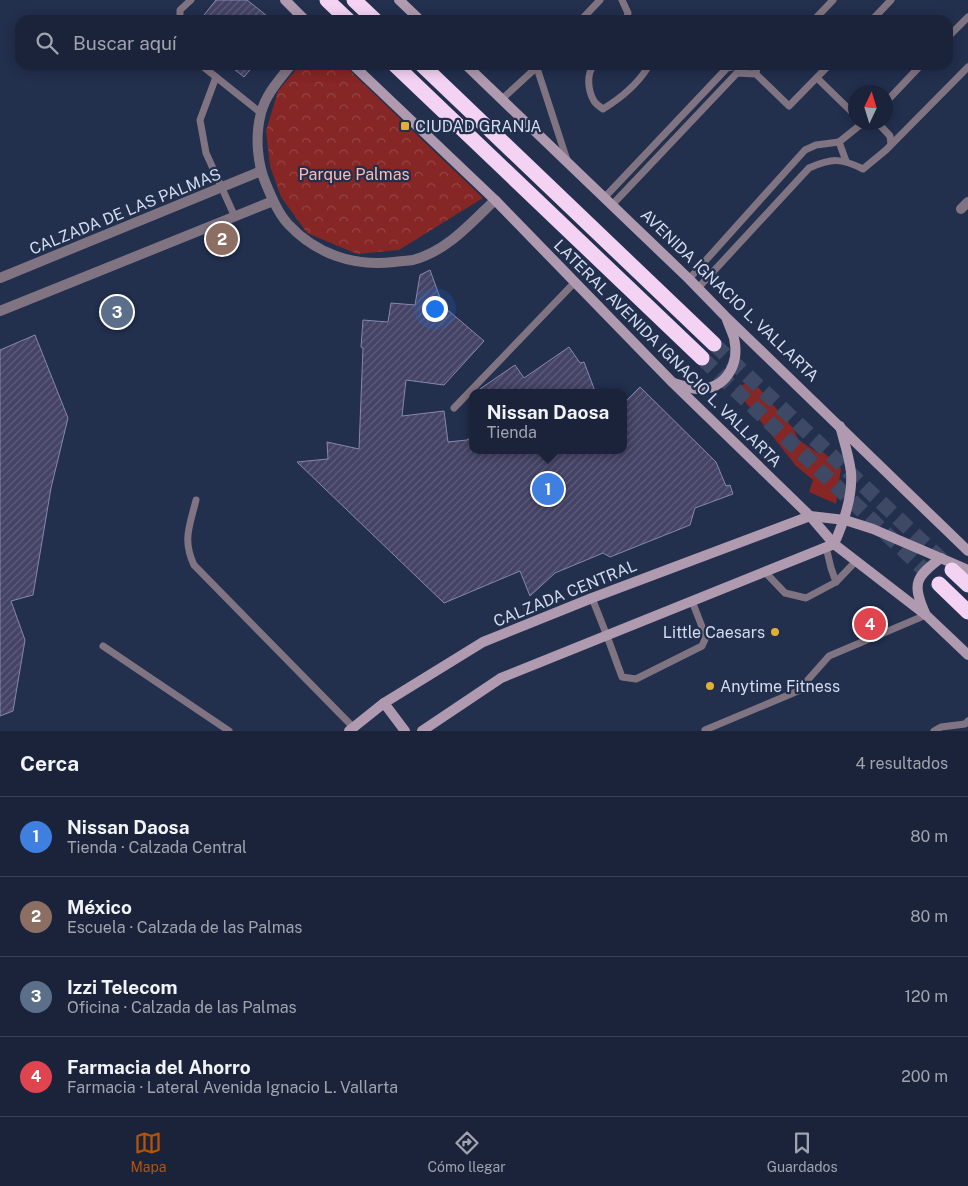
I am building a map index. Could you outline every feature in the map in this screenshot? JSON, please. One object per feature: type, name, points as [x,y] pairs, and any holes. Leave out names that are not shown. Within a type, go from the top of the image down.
[{"type":"highway","points":[[327,0],[343,15]]},
{"type":"highway","points":[[354,0],[370,15]]},
{"type":"highway","points":[[400,70],[702,358]]},
{"type":"highway","points":[[427,70],[714,344]]},
{"type":"highway","points":[[952,570],[968,585]]},
{"type":"highway","points":[[939,584],[968,612]]},
{"type":"street","points":[[285,0],[300,15]]},
{"type":"street","points":[[399,0],[415,15]]},
{"type":"street","points":[[287,70],[272,88],[261,113],[257,142],[261,171],[273,201],[288,224],[314,246],[345,260],[377,264],[413,260],[442,248],[496,200]]},
{"type":"street","name":"LATERAL AVENIDA IGNACIO L. VALLARTA","points":[[358,70],[496,200],[673,383],[810,516],[830,545],[856,561],[926,616],[968,655]]},
{"type":"street","name":"AVENIDA IGNACIO L. VALLARTA","points":[[471,70],[968,551]]},
{"type":"street","name":"CALZADA DE LAS PALMAS","points":[[0,278],[261,171]]},
{"type":"street","points":[[0,311],[273,201]]},
{"type":"street","points":[[673,383],[696,389],[709,388],[722,382],[730,373],[734,363],[734,337],[725,316]]},
{"type":"street","points":[[422,731],[501,678],[830,545],[845,520],[850,489],[851,473],[840,426]]},
{"type":"street","points":[[810,516],[845,520],[873,529],[968,570]]},
{"type":"street","name":"CALZADA CENTRAL","points":[[351,729],[384,702],[482,642],[592,598],[810,516]]},
{"type":"street","points":[[926,616],[918,598],[917,587],[924,571],[941,558]]},
{"type":"street","points":[[384,702],[405,731]]},
{"type":"lane","points":[[180,15],[180,10],[191,0]]},
{"type":"lane","points":[[586,15],[600,0]]},
{"type":"lane","points":[[622,0],[627,15]]},
{"type":"lane","points":[[819,15],[833,0]]},
{"type":"lane","points":[[877,15],[891,0]]},
{"type":"lane","points":[[953,32],[968,17]]},
{"type":"lane","points":[[698,288],[809,168],[823,162],[846,161],[863,169],[891,144],[968,67]]},
{"type":"lane","points":[[207,70],[261,113]]},
{"type":"lane","points":[[502,99],[534,70]]},
{"type":"lane","points":[[539,70],[567,162]]},
{"type":"lane","points":[[591,70],[588,82],[594,101],[603,109],[620,98],[643,76],[646,70]]},
{"type":"lane","points":[[608,201],[725,70]]},
{"type":"lane","points":[[756,70],[756,74]]},
{"type":"lane","points":[[608,201],[736,73],[756,74],[789,106],[824,70]]},
{"type":"lane","points":[[893,95],[916,70]]},
{"type":"lane","points":[[216,77],[200,120],[206,153],[234,216]]},
{"type":"lane","points":[[817,78],[848,108]]},
{"type":"lane","points":[[689,279],[805,150],[816,145],[839,142],[854,130]]},
{"type":"lane","points":[[884,130],[890,136],[891,144]]},
{"type":"lane","points":[[839,142],[846,161]]},
{"type":"lane","points":[[472,389],[575,282]]},
{"type":"lane","points":[[454,408],[469,392]]},
{"type":"lane","points":[[196,500],[187,540],[188,552],[194,564],[351,729]]},
{"type":"lane","points":[[830,545],[831,568],[836,582]]},
{"type":"lane","points":[[766,572],[785,593],[806,598],[836,582],[856,561]]},
{"type":"lane","points":[[592,598],[622,677],[636,679],[702,646],[706,637],[692,602]]},
{"type":"lane","points":[[705,730],[798,691],[829,656],[926,616]]},
{"type":"lane","points":[[103,646],[229,731]]},
{"type":"lane","points":[[934,731],[942,727],[967,724]]},
{"type":"green space","name":"Parque Palmas","points":[[296,70],[349,70],[483,198],[399,250],[357,254],[307,233],[281,197],[270,166],[266,131],[278,91]]},
{"type":"green space","points":[[752,380],[793,428],[798,439],[819,454],[821,450],[841,468],[836,504],[809,492],[813,480],[796,466],[735,389]]},
{"type":"building","points":[[216,0],[247,0],[266,15],[204,15]]},
{"type":"building","points":[[235,70],[250,70],[244,77]]},
{"type":"building","points":[[430,270],[443,306],[484,341],[444,385],[406,380],[402,416],[444,411],[448,442],[469,439],[469,454],[627,454],[627,400],[640,387],[716,462],[726,486],[730,485],[733,494],[695,508],[690,525],[610,557],[603,553],[555,573],[530,596],[520,571],[444,603],[297,462],[328,459],[327,442],[359,449],[363,320],[388,322],[391,303],[415,305],[420,275]]},
{"type":"building","points":[[35,335],[68,418],[51,488],[33,595],[11,601],[25,640],[13,711],[0,716],[0,350]]},
{"type":"building","points":[[569,347],[580,363],[584,362],[594,389],[480,389],[515,365],[524,378]]},
{"type":"tunnel","points":[[714,344],[944,562]]},
{"type":"tunnel","points":[[702,358],[939,584]]},
{"type":"place","name":"CIUDAD GRANJA","points":[[405,126]]},
{"type":"place","name":"México","points":[[222,239]]},
{"type":"place","name":"Izzi Telecom","points":[[117,312]]},
{"type":"place","name":"Nissan Daosa","points":[[548,489]]},
{"type":"place","name":"Farmacia del Ahorro","points":[[870,624]]},
{"type":"place","name":"Little Caesars","points":[[775,632]]},
{"type":"place","name":"Anytime Fitness","points":[[710,686]]}]
